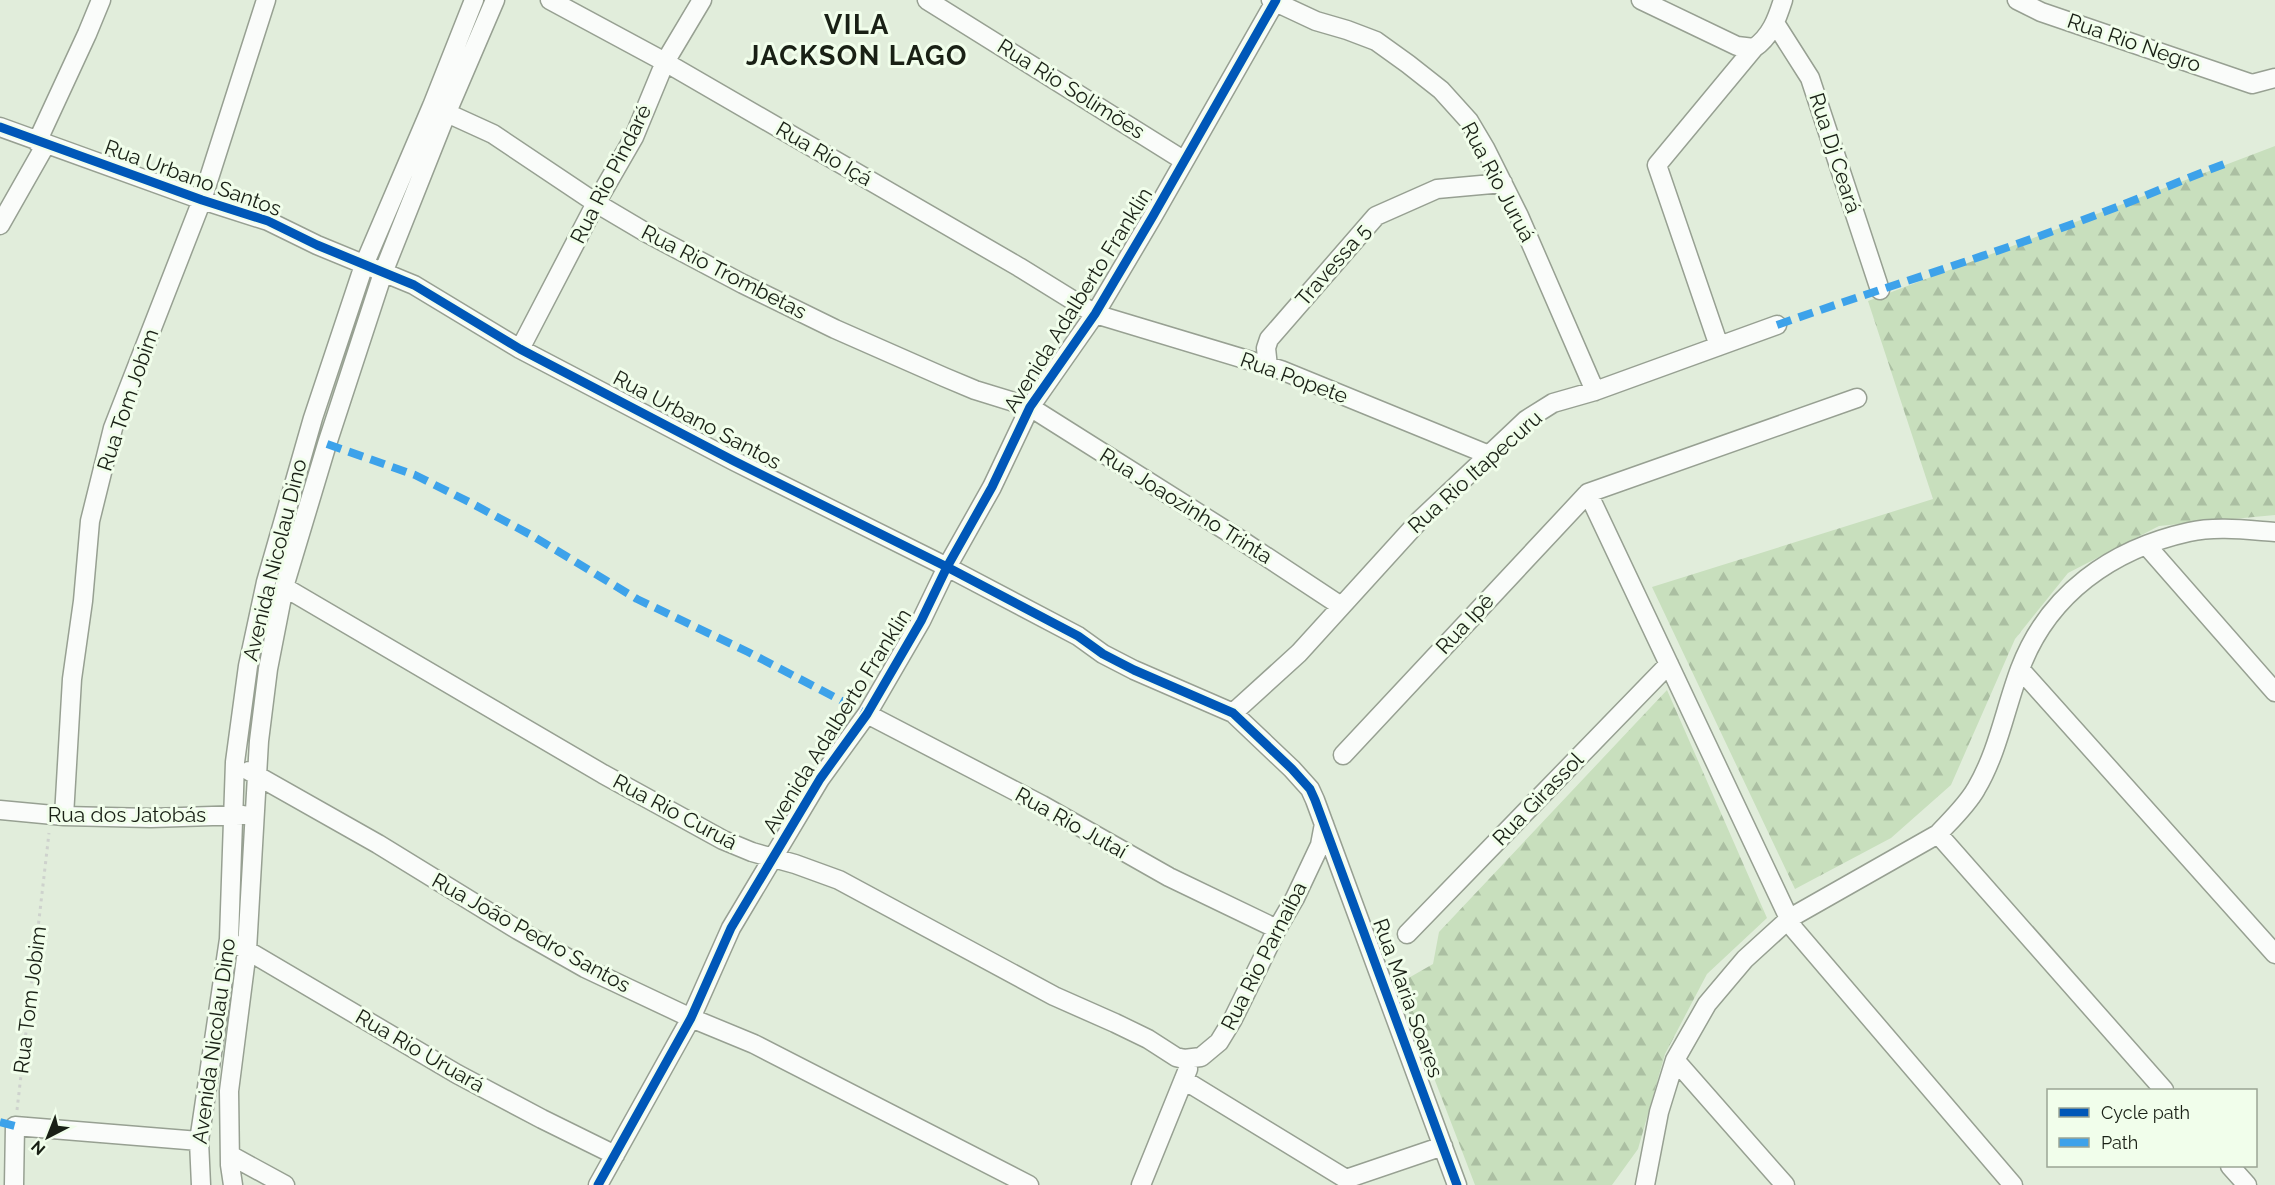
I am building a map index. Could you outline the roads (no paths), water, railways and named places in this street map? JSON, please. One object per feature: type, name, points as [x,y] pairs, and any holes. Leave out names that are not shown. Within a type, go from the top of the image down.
[{"type":"street","points":[[0,225],[42,143],[101,0]]},
{"type":"street","name":"Rua Tom Jobim","points":[[58,816],[90,521],[113,429],[202,200],[266,0]]},
{"type":"street","name":"Avenida Nicolau Dino","points":[[233,1185],[229,1091],[247,950],[259,741],[268,669],[284,587],[327,444],[440,109],[474,0]]},
{"type":"street","name":"Avenida Nicolau Dino","points":[[201,1185],[199,1141],[229,939],[235,762],[248,666],[266,582],[313,418],[364,265],[495,0]]},
{"type":"street","name":"Rua Rio Içá","points":[[550,0],[665,62],[1019,267],[1095,314]]},
{"type":"street","name":"Rua Rio Pindaré","points":[[520,349],[596,203],[634,137],[665,62],[702,0]]},
{"type":"street","name":"Rua Rio Solimões","points":[[927,0],[1183,160]]},
{"type":"street","points":[[1641,0],[1737,46],[1754,48]]},
{"type":"street","points":[[1719,346],[1658,165],[1754,48],[1766,38],[1784,0]]},
{"type":"street","name":"Rua Rio Negro","points":[[2017,0],[2041,12],[2252,84],[2275,78]]},
{"type":"street","name":"Avenida Adalberto Franklin","points":[[598,1185],[691,1018],[731,928],[820,780],[867,714],[921,621],[947,567],[992,487],[1030,407],[1095,314],[1274,1]]},
{"type":"street","name":"Rua Rio Juruá","points":[[1274,1],[1316,21],[1376,41],[1441,90],[1469,121],[1503,183],[1595,391]]},
{"type":"street","name":"Rua Dj Ceará","points":[[1775,23],[1810,78],[1880,290]]},
{"type":"street","name":"Rua Rio Trombetas","points":[[440,109],[493,134],[596,203],[743,284],[835,329],[975,390],[1030,407]]},
{"type":"street","name":"Rua Urbano Santos","points":[[0,127],[202,200],[268,221],[424,291],[520,349],[734,461],[947,567],[1078,636],[1103,654],[1233,713],[1248,725],[1310,789],[1324,824]]},
{"type":"street","name":"Travessa 5","points":[[1268,366],[1266,348],[1269,339],[1376,216],[1437,189],[1503,183]]},
{"type":"street","name":"Rua Popete","points":[[1095,314],[1281,370],[1489,455]]},
{"type":"street","name":"Rua Rio Itapecuru","points":[[1233,713],[1299,653],[1419,521],[1526,420],[1553,403],[1595,391],[1777,325]]},
{"type":"street","points":[[1857,398],[1588,493],[1794,929],[2013,1185]]},
{"type":"street","name":"Rua Joaozinho Trinta","points":[[1030,407],[1341,606]]},
{"type":"street","name":"Rua Ipê","points":[[1343,756],[1588,493]]},
{"type":"street","points":[[1645,1185],[1659,1112],[1675,1060],[1707,1004],[1745,959],[1790,918],[1938,834],[1976,789],[1995,750],[2020,669],[2035,636],[2060,602],[2092,573],[2123,555],[2189,532],[2217,529],[2275,532]]},
{"type":"street","points":[[2147,546],[2275,692]]},
{"type":"street","name":"Rua Rio Curuá","points":[[284,587],[603,774],[723,840],[752,852],[839,880],[1045,991],[1184,1058]]},
{"type":"street","name":"Rua Girassol","points":[[1407,934],[1669,664]]},
{"type":"street","points":[[2020,669],[2275,954]]},
{"type":"street","name":"Rua Rio Jutaí","points":[[867,714],[1042,805],[1169,878],[1277,929]]},
{"type":"street","name":"Rua João Pedro Santos","points":[[235,762],[585,968],[691,1018],[754,1044],[1029,1185]]},
{"type":"street","name":"Rua dos Jatobás","points":[[0,810],[58,816],[150,818],[253,816]]},
{"type":"street","name":"Rua Rio Parnaíba","points":[[1184,1058],[1201,1057],[1219,1042],[1233,1019],[1320,845],[1324,836],[1324,824]]},
{"type":"street","name":"Rua Maria Soares","points":[[1324,824],[1457,1185]]},
{"type":"street","points":[[1938,834],[2163,1089]]},
{"type":"street","name":"Rua Rio Uruará","points":[[229,939],[457,1074],[615,1155]]},
{"type":"street","points":[[1141,1185],[1184,1080],[1184,1058]]},
{"type":"street","points":[[1675,1060],[1785,1185]]},
{"type":"street","points":[[1184,1080],[1346,1179],[1443,1146]]},
{"type":"street","points":[[14,1185],[15,1126],[199,1141]]},
{"type":"street","points":[[230,1155],[285,1185]]},
{"type":"street","points":[[2231,1167],[2247,1185]]},
{"type":"district","name":"VILA JACKSON LAGO","points":[[857,40]]}]
